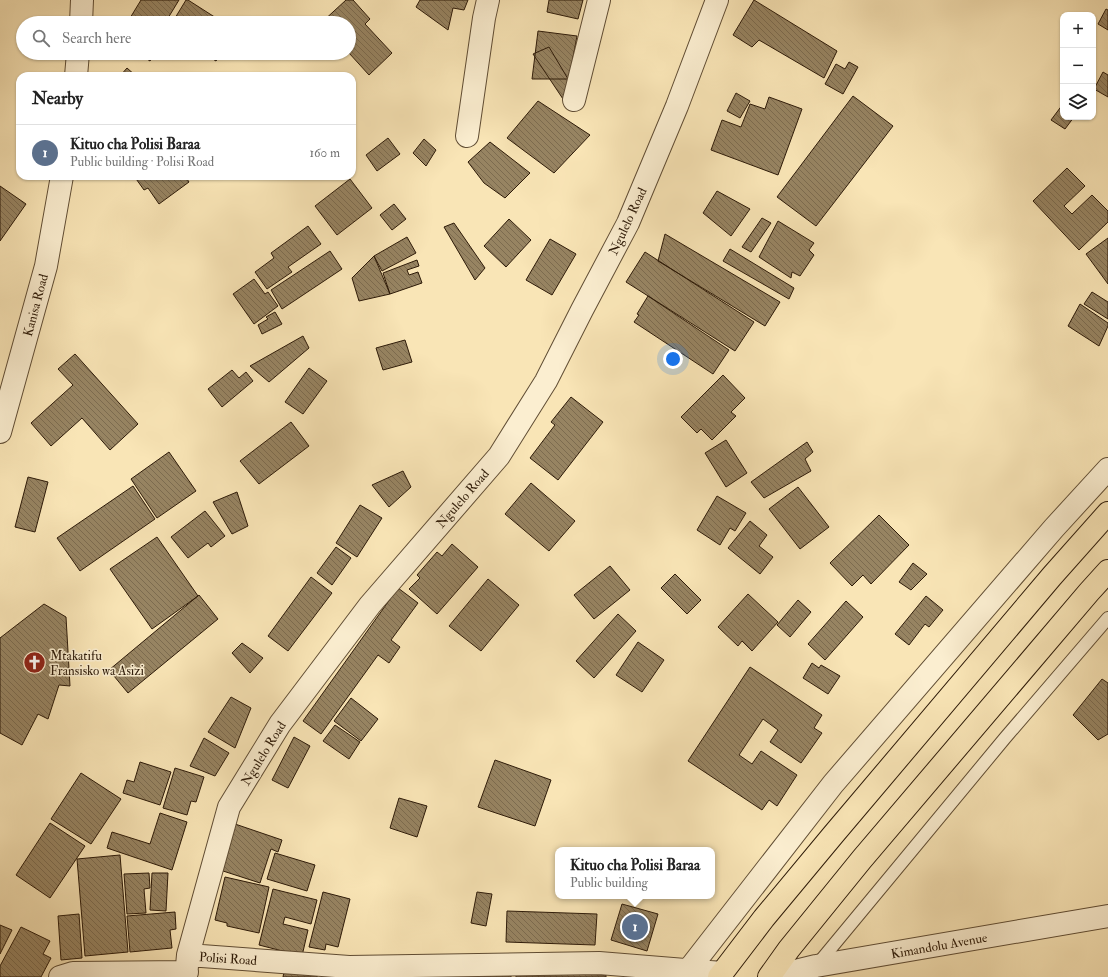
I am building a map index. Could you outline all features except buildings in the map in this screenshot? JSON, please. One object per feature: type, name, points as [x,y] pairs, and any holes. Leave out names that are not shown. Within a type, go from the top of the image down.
[{"type":"highway","points":[[720,975],[764,918],[828,841],[1052,576],[1108,513]]},
{"type":"highway","points":[[770,977],[789,949],[862,859],[1108,571]]},
{"type":"street","points":[[81,16],[82,0]]},
{"type":"street","points":[[467,136],[484,18],[488,0]]},
{"type":"street","points":[[574,100],[599,0]]},
{"type":"street","name":"Ngulelo Road","points":[[187,968],[229,807],[280,724],[370,605],[499,456],[546,381],[628,223],[677,106],[717,0]]},
{"type":"street","points":[[76,72],[77,60]]},
{"type":"street","name":"Kanisa Road","points":[[0,432],[46,266],[61,180]]},
{"type":"street","points":[[685,973],[833,784],[1054,528],[1108,470]]},
{"type":"street","name":"Kimandolu Avenue","points":[[770,977],[812,972],[1108,916]]},
{"type":"street","name":"Polisi Road","points":[[60,977],[73,973],[187,968],[599,963],[685,973],[720,975]]},
{"type":"lane","points":[[812,972],[1005,738],[1108,618]]},
{"type":"place","name":"Mtakatifu Fransisko wa Asizi","points":[[34,662]]},
{"type":"place","name":"Kituo cha Polisi Baraa","points":[[635,927]]}]
